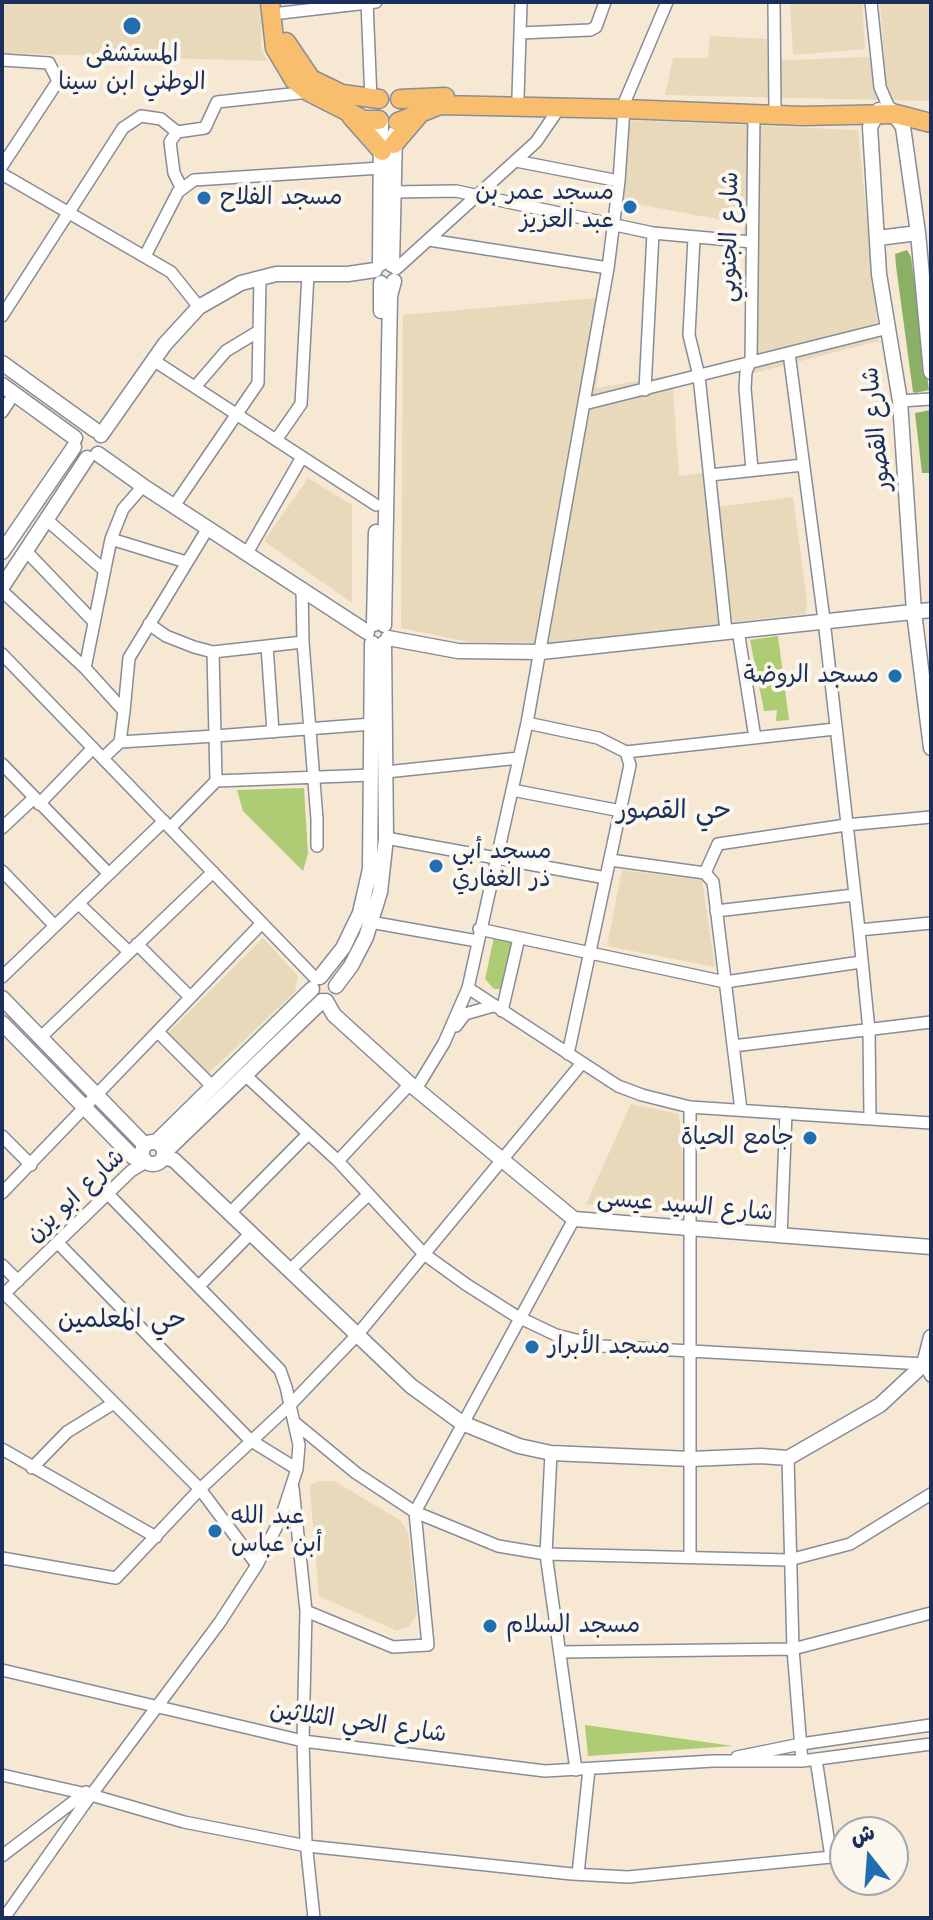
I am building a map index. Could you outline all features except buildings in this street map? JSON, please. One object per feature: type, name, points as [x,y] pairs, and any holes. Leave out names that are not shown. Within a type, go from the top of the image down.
[{"type":"main road","points":[[278,6],[284,39],[311,79],[342,94],[375,100],[388,95],[400,99],[518,97],[754,114],[931,112]]},
{"type":"main road","points":[[278,6],[275,48],[294,80],[309,92],[364,120],[388,122],[440,105],[625,105],[885,112],[931,123]]},
{"type":"main road","points":[[388,122],[404,112],[400,99]]},
{"type":"main road","points":[[375,100],[375,107],[388,122]]},
{"type":"main road","points":[[346,111],[386,154],[422,111]]},
{"type":"street","points":[[367,2],[375,100]]},
{"type":"street","points":[[278,6],[376,2]]},
{"type":"street","points":[[518,97],[521,2]]},
{"type":"street","points":[[520,33],[590,30],[596,27],[605,2]]},
{"type":"street","points":[[444,1043],[468,988],[541,652],[608,268],[625,105],[667,2]]},
{"type":"street","points":[[774,2],[775,109]]},
{"type":"street","points":[[871,2],[885,112],[903,127],[918,233],[931,372]]},
{"type":"street","points":[[2,60],[49,63],[58,81],[2,166]]},
{"type":"street","points":[[182,189],[174,173],[170,142],[177,132],[205,128],[217,102],[309,92]]},
{"type":"street","points":[[98,432],[165,344],[199,307],[241,283],[276,274],[385,273],[429,240],[516,161],[536,142],[560,107]]},
{"type":"street","name":"شارع القصور","points":[[885,112],[870,127],[879,274],[900,401],[914,612],[931,748]]},
{"type":"street","name":"شارع الجنوبي","points":[[752,470],[745,388],[751,360],[754,114]]},
{"type":"street","points":[[2,316],[123,128],[141,116],[161,119],[177,132]]},
{"type":"street","points":[[2,1023],[133,1157],[153,1152],[244,1074],[319,989],[360,913],[370,869],[379,774],[376,505],[388,122]]},
{"type":"street","points":[[145,256],[178,192],[194,180],[386,154]]},
{"type":"street","points":[[2,654],[262,923],[319,989],[335,994],[336,986],[351,966],[380,892],[386,838],[372,724],[390,296],[385,273],[393,192],[386,154]]},
{"type":"street","points":[[516,161],[619,181]]},
{"type":"street","points":[[2,174],[171,272],[199,307]]},
{"type":"street","points":[[393,192],[456,191],[653,233],[752,242]]},
{"type":"street","points":[[645,390],[653,233]]},
{"type":"street","points":[[878,238],[918,233]]},
{"type":"street","points":[[694,238],[689,335],[699,376],[732,630],[755,738]]},
{"type":"street","points":[[429,240],[608,268]]},
{"type":"street","points":[[276,440],[301,404],[308,274]]},
{"type":"street","points":[[174,506],[258,383],[260,279]]},
{"type":"street","points":[[584,404],[888,328]]},
{"type":"street","points":[[195,387],[226,351],[259,331]]},
{"type":"street","points":[[789,353],[824,620],[859,930],[869,1030],[870,1118]]},
{"type":"street","points":[[153,360],[376,505]]},
{"type":"street","points":[[2,363],[98,432],[103,447],[92,456],[2,589],[85,668],[124,711]]},
{"type":"street","points":[[2,412],[8,390],[75,442],[79,454],[92,456],[143,486],[378,634],[458,651],[541,652],[931,610]]},
{"type":"street","points":[[900,401],[931,399]]},
{"type":"street","points":[[2,552],[81,431],[98,432]]},
{"type":"street","points":[[247,553],[302,457]]},
{"type":"street","points":[[710,475],[803,465]]},
{"type":"street","points":[[85,668],[111,539],[123,509],[143,486]]},
{"type":"street","points":[[47,520],[104,570]]},
{"type":"street","points":[[103,758],[120,742],[129,658],[208,528]]},
{"type":"street","points":[[111,539],[186,562]]},
{"type":"street","points":[[26,551],[94,622]]},
{"type":"street","points":[[302,588],[317,846]]},
{"type":"street","points":[[149,624],[166,636],[213,652],[303,642]]},
{"type":"street","points":[[267,646],[273,732]]},
{"type":"street","points":[[213,652],[216,781]]},
{"type":"street","points":[[527,723],[598,738],[626,752],[835,729]]},
{"type":"street","points":[[120,742],[372,724]]},
{"type":"street","points":[[2,828],[93,748]]},
{"type":"street","points":[[568,1054],[630,765],[626,752]]},
{"type":"street","points":[[2,977],[109,874],[216,781],[314,779],[519,758]]},
{"type":"street","points":[[2,764],[109,874]]},
{"type":"street","points":[[512,790],[621,811]]},
{"type":"street","points":[[705,873],[718,844],[846,825],[931,817]]},
{"type":"street","points":[[386,838],[606,878]]},
{"type":"street","points":[[610,860],[705,873],[713,882],[741,1110]]},
{"type":"street","points":[[2,871],[55,926]]},
{"type":"street","points":[[41,1037],[213,872]]},
{"type":"street","points":[[716,911],[854,895]]},
{"type":"street","points":[[79,904],[190,997]]},
{"type":"street","points":[[370,922],[519,938],[725,982],[861,962]]},
{"type":"street","points":[[2,1193],[262,923]]},
{"type":"street","points":[[859,930],[931,923]]},
{"type":"street","points":[[498,1008],[519,938]]},
{"type":"street","points":[[468,988],[618,1086],[642,1095],[690,1107],[931,1123]]},
{"type":"street","points":[[153,1152],[213,1087],[319,989]]},
{"type":"street","name":"شارع السيد عيسى","points":[[319,989],[334,1015],[413,1086],[574,1219],[931,1247]]},
{"type":"street","points":[[2,998],[153,1152],[174,1160],[411,1386],[462,1423],[519,1446],[551,1453],[691,1459],[788,1458],[880,1405],[928,1370],[931,1337]]},
{"type":"street","points":[[338,1161],[413,1086],[465,1014],[498,1008]]},
{"type":"street","points":[[733,1046],[931,1022]]},
{"type":"street","points":[[158,1032],[213,1087]]},
{"type":"street","points":[[2,1558],[116,1578],[200,1489],[290,1405],[358,1334],[582,1063]]},
{"type":"street","points":[[244,1074],[338,1161],[424,1254],[467,1285],[556,1335],[601,1346],[787,1355],[928,1370]]},
{"type":"street","points":[[690,1107],[690,1556]]},
{"type":"street","points":[[781,1237],[786,1113]]},
{"type":"street","points":[[230,1213],[308,1134]]},
{"type":"street","points":[[2,1136],[31,1165]]},
{"type":"street","name":"شارع ابو يزن","points":[[4,1295],[153,1152]]},
{"type":"street","points":[[2,1856],[103,1780],[220,1622],[257,1565],[281,1518],[297,1469],[299,1445],[280,1370],[108,1194]]},
{"type":"street","points":[[290,1270],[369,1194]]},
{"type":"street","points":[[306,1611],[393,1647],[428,1645],[415,1512],[574,1219]]},
{"type":"street","points":[[200,1285],[251,1233]]},
{"type":"street","points":[[58,1243],[250,1440],[297,1469]]},
{"type":"street","points":[[2,1265],[18,1281]]},
{"type":"street","points":[[4,1295],[200,1489],[257,1565]]},
{"type":"street","points":[[32,1468],[67,1432],[114,1403]]},
{"type":"street","points":[[294,1422],[356,1473],[415,1512],[498,1546],[546,1554],[789,1560],[850,1544],[931,1494]]},
{"type":"street","points":[[2,1449],[156,1537]]},
{"type":"street","points":[[551,1453],[546,1554],[582,1770],[578,1874]]},
{"type":"street","points":[[788,1458],[793,1649],[802,1761]]},
{"type":"street","points":[[292,1484],[306,1611],[303,1741],[307,1846],[314,1918]]},
{"type":"street","points":[[560,1652],[793,1649],[931,1613]]},
{"type":"street","name":"شارع الحي الثلاثين","points":[[2,1670],[303,1741],[545,1771],[713,1761]]},
{"type":"street","points":[[713,1761],[801,1744],[931,1725]]},
{"type":"street","points":[[713,1761],[802,1761],[931,1744]]},
{"type":"street","points":[[2,1775],[87,1794],[184,1822],[307,1846],[628,1877],[831,1857],[816,1759]]},
{"type":"street","points":[[4,1918],[87,1794]]},
{"type":"shaded area","name":"المستشفى الوطني ابن سينا","points":[[2,2],[262,2],[261,49],[267,61],[2,53]]},
{"type":"shaded area","points":[[790,2],[862,2],[865,49],[793,55]]},
{"type":"shaded area","points":[[880,2],[931,2],[931,101],[665,95],[673,58],[708,58],[710,36],[767,39],[767,61],[884,56]]},
{"type":"shaded area","points":[[622,120],[858,130],[879,341],[746,375],[744,224],[610,199]]},
{"type":"shaded area","points":[[608,297],[596,388],[672,375],[679,476],[703,473],[719,627],[556,643],[470,642],[401,628],[403,315]]},
{"type":"shaded area","points":[[308,478],[352,505],[352,603],[264,541]]},
{"type":"shaded area","points":[[793,497],[807,601],[806,614],[733,622],[728,606],[716,507]]},
{"type":"shaded area","points":[[622,870],[702,880],[715,967],[607,946]]},
{"type":"shaded area","points":[[263,938],[298,976],[295,992],[208,1074],[168,1033]]},
{"type":"shaded area","points":[[631,1104],[679,1114],[687,1216],[586,1204]]},
{"type":"shaded area","points":[[334,1481],[400,1520],[408,1532],[417,1614],[409,1626],[397,1631],[319,1596],[310,1489],[311,1484]]},
{"type":"green space","points":[[907,250],[911,257],[929,390],[915,393],[895,254]]},
{"type":"green space","points":[[931,410],[931,473],[922,473],[915,413]]},
{"type":"green space","points":[[778,636],[789,720],[776,721],[777,710],[764,711],[750,640]]},
{"type":"green space","points":[[304,788],[308,854],[303,871],[243,811],[237,790]]},
{"type":"green space","points":[[494,937],[517,941],[504,989],[494,989],[485,979]]},
{"type":"green space","points":[[585,1725],[733,1746],[588,1756]]},
{"type":"place","name":"المستشفى الوطني ابن سينا","points":[[132,26]]},
{"type":"place","name":"مسجد الفلاح","points":[[204,198]]},
{"type":"place","name":"مسجد عمر بن عبد العزيز","points":[[630,207]]},
{"type":"place","name":"مسجد الروضة","points":[[895,676]]},
{"type":"place","name":"مسجد أبي ذر الغفاري","points":[[436,866]]},
{"type":"place","name":"جامع الحياة","points":[[810,1138]]},
{"type":"place","name":"مسجد الأبرار","points":[[532,1347]]},
{"type":"place","name":"عبد الله أبن عباس","points":[[215,1531]]},
{"type":"place","name":"مسجد السلام","points":[[490,1626]]},
{"type":"district","name":"حي القصور","points":[[674,811]]},
{"type":"district","name":"حي المعلمين","points":[[122,1320]]}]
